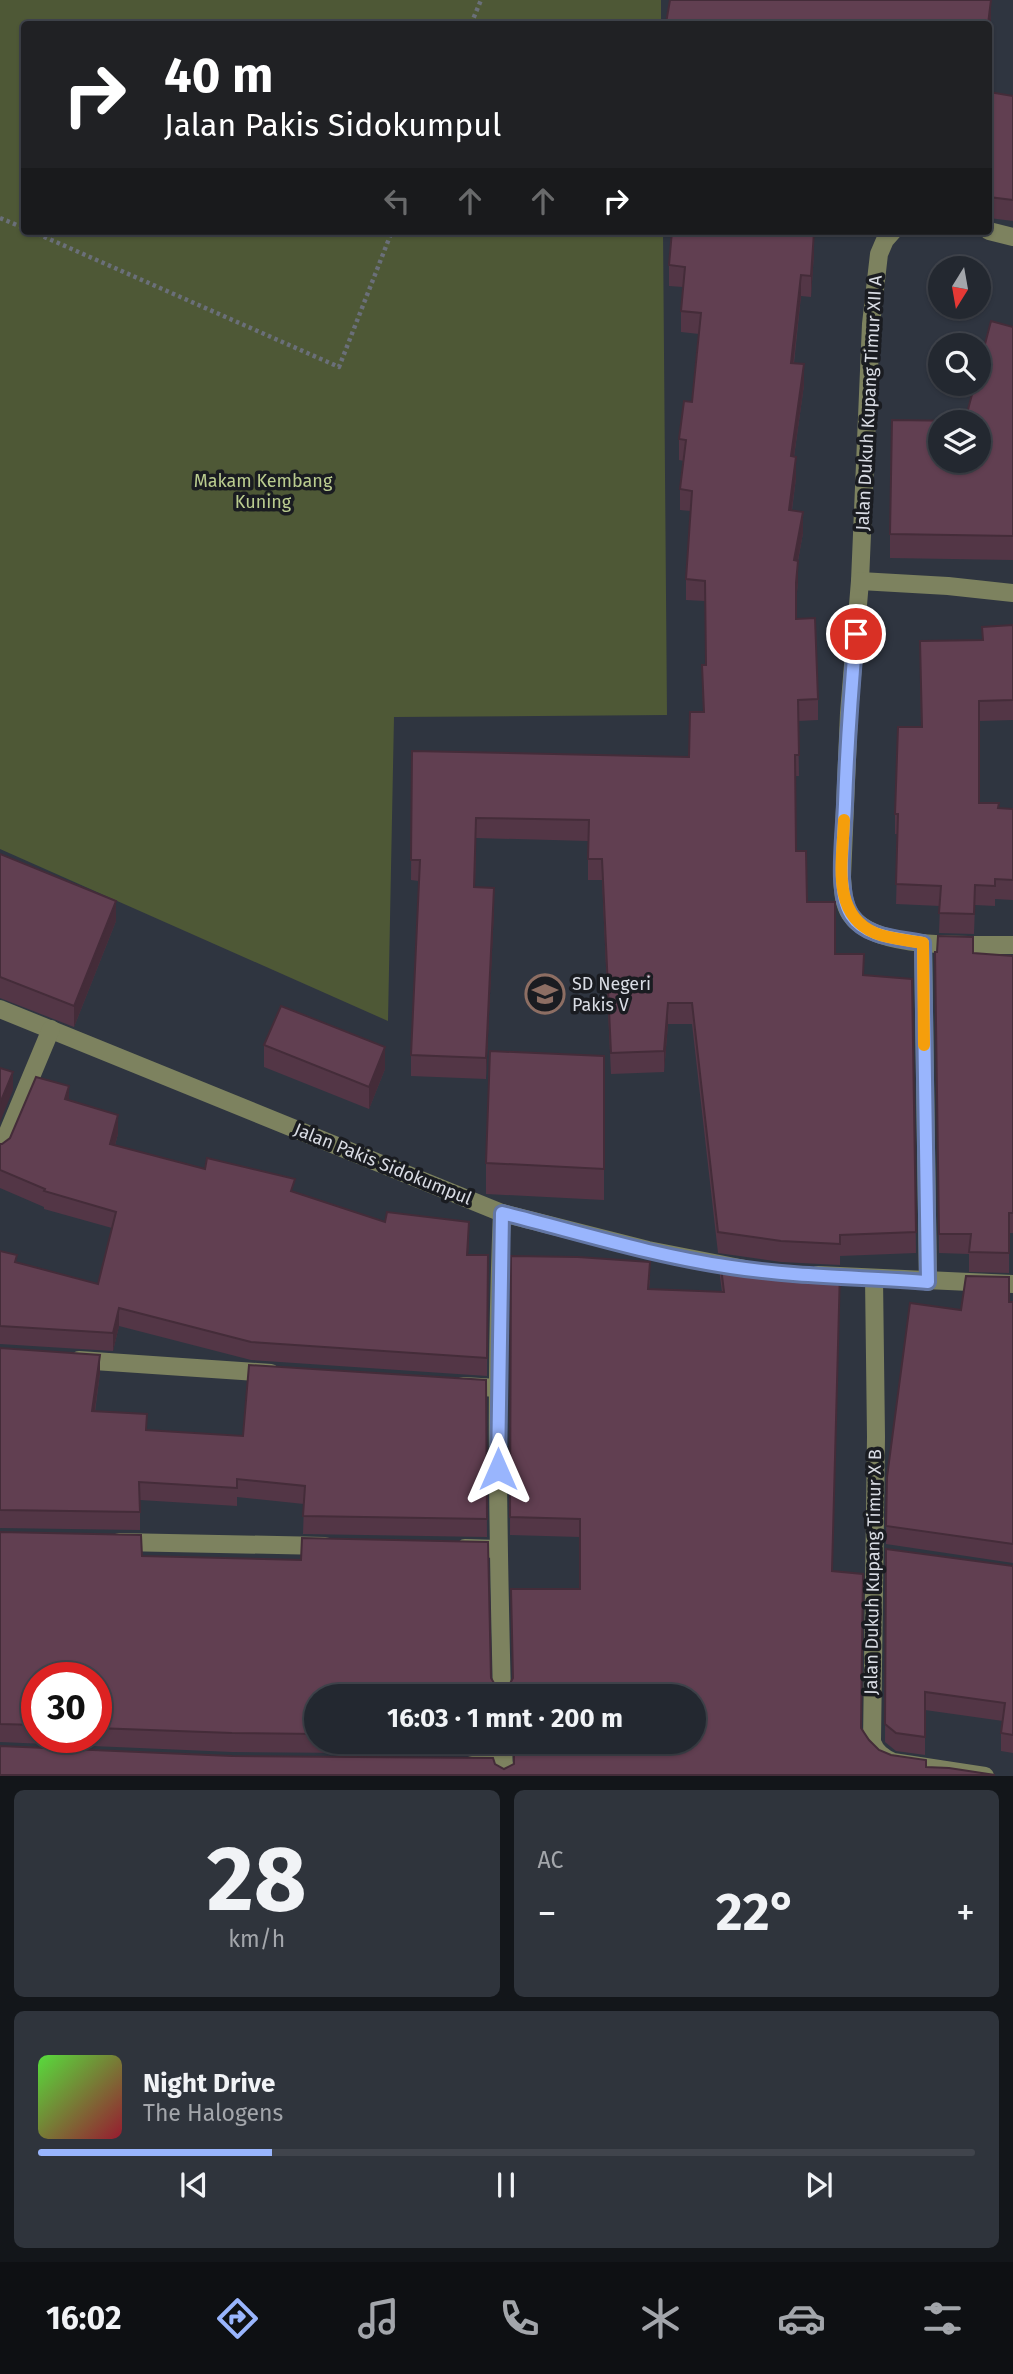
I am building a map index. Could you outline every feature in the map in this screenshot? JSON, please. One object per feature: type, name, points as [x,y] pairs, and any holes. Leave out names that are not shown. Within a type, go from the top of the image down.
[{"type":"street","points":[[992,231],[1013,237]]},
{"type":"street","name":"Jalan Dukuh Kupang Timur XII A","points":[[889,235],[878,254],[866,393],[860,581],[849,713],[842,877],[844,900],[850,914],[860,925],[876,934],[923,943],[1013,945]]},
{"type":"street","points":[[860,581],[1013,593]]},
{"type":"street","points":[[923,943],[928,1282]]},
{"type":"street","name":"Jalan Pakis Sidokumpul","points":[[0,1009],[502,1213],[648,1250],[728,1267],[767,1272]]},
{"type":"street","points":[[0,1151],[51,1029]]},
{"type":"street","points":[[502,1213],[498,1388],[502,1684]]},
{"type":"street","points":[[807,1275],[1013,1284]]},
{"type":"street","name":"Jalan Dukuh Kupang Timur X B","points":[[874,1278],[876,1437],[870,1727],[872,1742],[875,1750],[892,1762],[985,1776]]},
{"type":"street","points":[[55,1359],[290,1374]]},
{"type":"street","points":[[443,1385],[498,1388]]},
{"type":"street","points":[[97,1541],[346,1546]]},
{"type":"street","points":[[443,1548],[498,1549]]},
{"type":"street","points":[[873,1554],[897,1558]]},
{"type":"street","points":[[449,1765],[504,1770]]},
{"type":"path","points":[[472,21],[481,0]]},
{"type":"path","points":[[0,218],[21,227]]},
{"type":"path","points":[[40,235],[339,367],[390,235]]},
{"type":"green space","name":"Makam Kembang Kuning","points":[[0,0],[661,0],[661,21],[21,21],[21,235],[663,235],[667,715],[394,717],[388,1021],[0,849]]},
{"type":"building","points":[[670,0],[991,0],[988,21],[666,21]]},
{"type":"building","points":[[992,92],[1013,96],[1013,200],[992,197]]},
{"type":"building","points":[[672,235],[814,235],[811,276],[801,275],[791,363],[804,364],[791,456],[796,457],[789,510],[803,512],[794,560],[798,561],[796,619],[815,618],[818,699],[798,700],[799,755],[795,755],[796,851],[806,851],[807,902],[835,902],[835,954],[864,954],[863,975],[912,979],[916,1232],[840,1235],[840,1244],[781,1241],[718,1232],[692,1003],[668,1003],[664,1051],[611,1053],[602,859],[588,859],[589,820],[476,818],[474,887],[494,888],[486,1058],[411,1055],[420,860],[411,860],[412,751],[689,757],[690,712],[704,712],[702,665],[706,665],[705,581],[686,579],[692,491],[680,489],[686,440],[679,439],[684,401],[692,402],[701,313],[681,311],[685,267],[669,265]]},
{"type":"building","points":[[991,321],[1013,327],[1013,536],[890,534],[892,420],[928,420],[928,473],[991,473],[991,410],[968,410],[972,396],[991,396],[991,333],[988,333]]},
{"type":"building","points":[[1013,625],[1013,700],[979,701],[979,803],[999,803],[998,808],[1013,809],[1013,880],[995,879],[995,886],[975,885],[974,914],[939,913],[941,886],[896,884],[898,727],[922,727],[920,641],[983,640],[982,627]]},
{"type":"building","points":[[0,854],[116,901],[74,1006],[0,977]]},
{"type":"building","points":[[938,936],[973,937],[973,953],[1013,956],[1013,1213],[1009,1213],[1009,1253],[969,1252],[971,1234],[939,1234],[935,952]]},
{"type":"building","points":[[281,1006],[385,1047],[369,1087],[264,1045]]},
{"type":"building","points":[[490,1051],[604,1056],[604,1169],[486,1163]]},
{"type":"building","points":[[0,1068],[13,1072],[0,1103]]},
{"type":"building","points":[[36,1077],[69,1086],[65,1099],[118,1115],[110,1144],[205,1169],[207,1158],[295,1179],[291,1191],[385,1222],[387,1212],[469,1222],[467,1255],[488,1255],[487,1358],[251,1342],[119,1308],[113,1333],[0,1326],[0,1251],[17,1255],[15,1262],[98,1284],[116,1212],[44,1191],[45,1189],[0,1170],[0,1144],[10,1138]]},
{"type":"building","points":[[511,1256],[650,1262],[648,1289],[724,1292],[720,1259],[840,1270],[832,1571],[863,1574],[861,1728],[879,1750],[891,1755],[926,1760],[926,1767],[995,1775],[0,1775],[0,1746],[21,1747],[21,1753],[112,1753],[112,1751],[232,1756],[493,1758],[495,1764],[504,1769],[514,1764],[514,1754],[706,1754],[706,1684],[510,1684],[513,1678],[511,1589],[580,1589],[580,1519],[510,1517]]},
{"type":"building","points":[[966,1276],[1009,1277],[1009,1302],[1013,1302],[1013,1544],[886,1526],[887,1477],[910,1303],[961,1310]]},
{"type":"building","points":[[0,1348],[100,1355],[92,1411],[147,1414],[146,1430],[243,1436],[249,1365],[486,1380],[487,1519],[303,1516],[305,1486],[237,1479],[237,1488],[139,1482],[140,1512],[0,1510]]},
{"type":"building","points":[[0,1532],[141,1535],[142,1556],[301,1560],[302,1538],[488,1542],[491,1678],[495,1684],[304,1684],[304,1734],[232,1733],[112,1729],[112,1662],[21,1662],[21,1725],[0,1724]]},
{"type":"building","points":[[886,1549],[1013,1566],[1013,1735],[1001,1733],[1005,1703],[925,1692],[925,1737],[896,1733],[885,1724]]},
{"type":"slow traffic","points":[[844,820],[842,877],[844,900],[850,914],[860,925],[876,934],[923,943],[924,1045]]},
{"type":"place","name":"SD Negeri Pakis V","points":[[545,994]]},
{"type":"route","points":[[498,1469],[502,1213],[728,1267],[928,1282],[923,943],[876,934],[860,925],[850,914],[844,900],[844,823],[856,634]]}]
